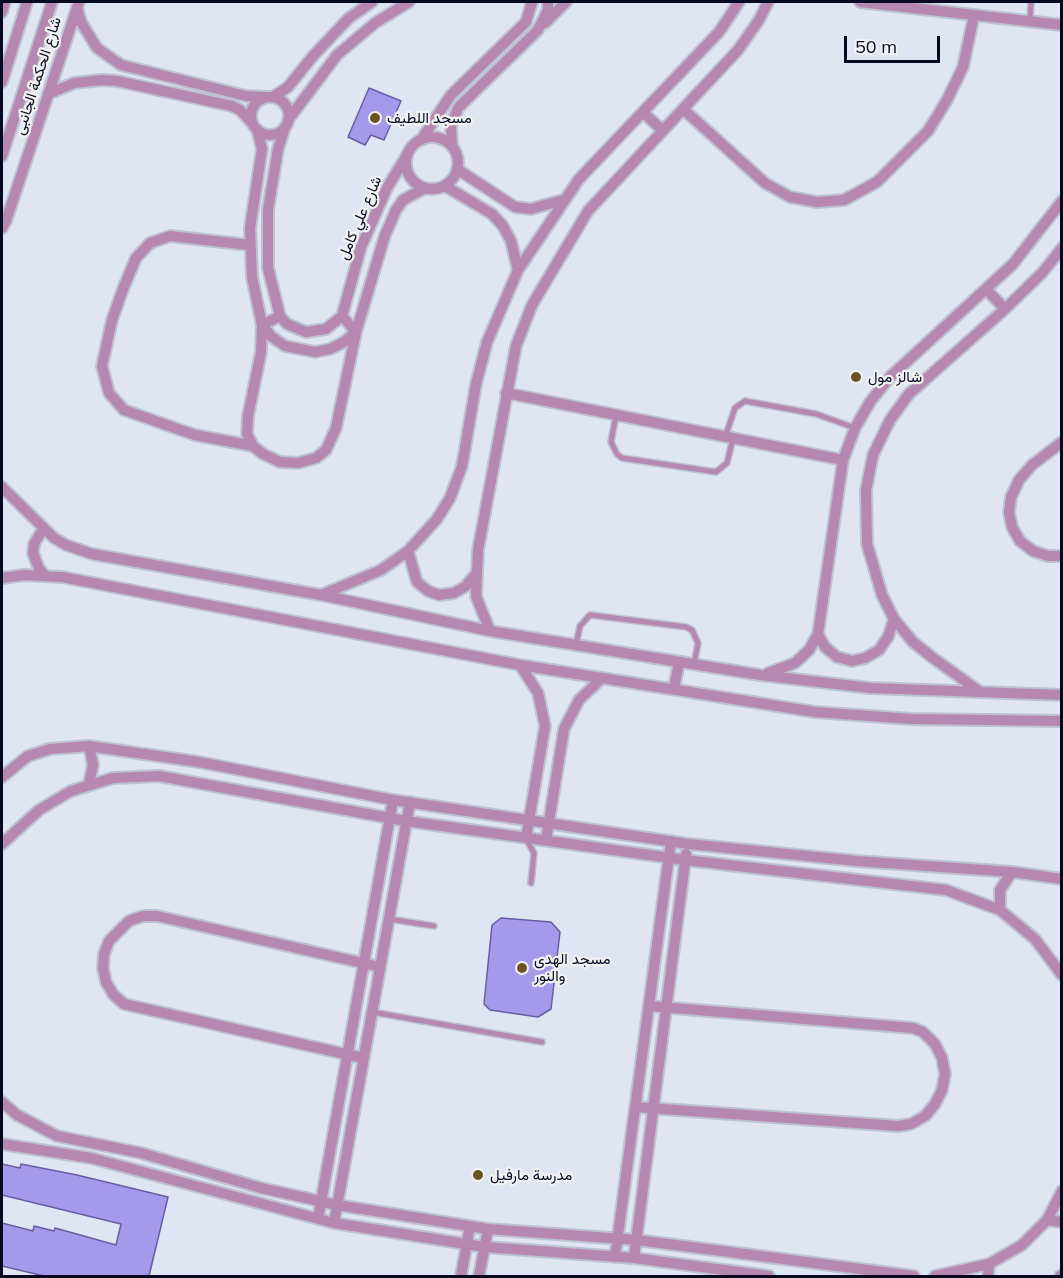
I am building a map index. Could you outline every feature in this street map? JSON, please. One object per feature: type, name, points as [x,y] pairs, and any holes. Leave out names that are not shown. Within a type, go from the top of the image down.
[{"type":"street","points":[[2,12],[5,2]]},
{"type":"street","points":[[2,82],[27,2]]},
{"type":"street","points":[[2,156],[52,2]]},
{"type":"street","points":[[353,2],[369,4]]},
{"type":"street","points":[[262,325],[272,337],[285,346],[300,351],[315,352],[344,342],[356,332],[342,316],[326,329],[306,332],[287,324],[280,316],[270,285],[266,231],[278,149],[287,124],[337,55],[375,23],[409,2]]},
{"type":"street","points":[[421,140],[451,95],[526,21],[532,2]]},
{"type":"street","points":[[538,30],[548,10],[548,2]]},
{"type":"street","points":[[452,146],[432,137],[412,146],[407,155],[409,176],[415,184],[435,189],[445,186],[453,178],[457,169],[457,157],[452,146],[451,126],[458,108],[566,2]]},
{"type":"street","points":[[321,595],[381,570],[408,551],[432,526],[450,498],[462,466],[476,384],[487,342],[518,270],[563,200],[719,32],[739,2]]},
{"type":"street","points":[[490,631],[477,596],[475,575],[506,393],[516,346],[532,304],[588,211],[738,50],[759,21],[768,2]]},
{"type":"street","points":[[860,2],[893,3],[1062,25]]},
{"type":"street","points":[[78,4],[81,22],[97,48],[121,65],[246,96],[269,97],[286,105],[287,124]]},
{"type":"street","name":"شارع الحكمة الجانبى","points":[[2,228],[78,4]]},
{"type":"street","points":[[254,126],[253,107],[288,87],[320,48],[349,18],[369,4]]},
{"type":"street","points":[[683,109],[765,183],[790,197],[817,202],[844,200],[877,182],[928,131],[963,67],[974,15]]},
{"type":"street","points":[[526,21],[538,30]]},
{"type":"street","points":[[48,94],[68,85],[88,80],[117,81],[232,106],[247,116],[254,126],[262,149],[249,245],[253,285],[262,325],[261,352],[248,416],[247,434],[253,446]]},
{"type":"street","points":[[643,112],[663,131]]},
{"type":"street","points":[[254,126],[271,135],[287,124]]},
{"type":"street","name":"شارع علي كامل","points":[[342,316],[361,247],[387,188],[407,155]]},
{"type":"street","points":[[457,169],[515,207],[531,209],[563,200]]},
{"type":"street","points":[[445,186],[492,214],[503,226],[512,241],[518,270]]},
{"type":"street","name":"شارع علي كامل","points":[[253,446],[280,462],[298,463],[316,458],[326,450],[336,428],[356,332],[385,235],[403,200],[425,188]]},
{"type":"street","points":[[760,675],[779,672],[795,663],[809,650],[818,634],[843,460],[855,428],[870,402],[890,377],[986,290],[1037,236],[1062,201]]},
{"type":"street","points":[[249,245],[171,236],[150,243],[136,258],[123,289],[102,366],[109,393],[124,410],[195,435],[253,446]]},
{"type":"street","points":[[979,691],[913,642],[894,619],[882,596],[867,544],[866,489],[873,455],[890,420],[909,394],[1005,309],[1042,273],[1062,248]]},
{"type":"street","points":[[986,290],[1005,309]]},
{"type":"street","points":[[262,325],[280,316]]},
{"type":"street","points":[[506,393],[843,460]]},
{"type":"street","points":[[1062,442],[1032,465],[1019,480],[1011,497],[1009,512],[1012,527],[1020,541],[1033,551],[1048,556],[1062,556]]},
{"type":"street","points":[[2,487],[43,528],[66,545],[92,554],[321,595],[490,631],[760,675],[870,688],[1062,696]]},
{"type":"street","points":[[43,528],[34,544],[33,553],[39,569],[45,575]]},
{"type":"street","points":[[408,551],[417,582],[428,591],[439,595],[454,594],[466,586],[475,575]]},
{"type":"street","points":[[2,578],[45,575],[520,665],[816,712],[870,717],[1062,721]]},
{"type":"street","points":[[818,634],[825,647],[837,657],[852,661],[865,658],[879,650],[888,637],[894,619]]},
{"type":"street","points":[[674,689],[679,662]]},
{"type":"street","points":[[520,665],[538,693],[545,726],[526,838]]},
{"type":"street","points":[[546,840],[564,729],[579,700],[602,678]]},
{"type":"street","points":[[2,777],[28,756],[69,746],[89,746],[199,762],[393,800],[671,841],[857,861],[1012,872],[1062,879]]},
{"type":"street","points":[[89,746],[93,765],[89,784]]},
{"type":"street","points":[[2,844],[5,833],[39,810],[89,784],[129,776],[159,776],[390,818],[526,838],[668,858],[946,890],[1000,910],[1035,939],[1062,975]]},
{"type":"street","points":[[318,1219],[393,800]]},
{"type":"street","points":[[334,1223],[410,802]]},
{"type":"street","points":[[615,1257],[671,841]]},
{"type":"street","points":[[634,1258],[688,843]]},
{"type":"street","points":[[1000,910],[1000,890],[1012,872]]},
{"type":"street","points":[[363,1058],[124,1004],[106,982],[103,968],[104,954],[109,941],[123,925],[143,916],[157,916],[380,967]]},
{"type":"street","points":[[635,1107],[898,1126],[910,1124],[925,1116],[935,1104],[942,1090],[945,1074],[942,1058],[934,1044],[923,1032],[913,1028],[649,1006]]},
{"type":"street","points":[[2,1103],[17,1115],[57,1136],[141,1154],[261,1188],[337,1205],[488,1229],[637,1240],[914,1276]]},
{"type":"street","points":[[2,1144],[91,1158],[334,1223],[485,1247],[634,1258],[769,1276]]},
{"type":"street","points":[[935,1276],[988,1264],[1022,1245],[1047,1220],[1062,1191]]},
{"type":"street","points":[[1047,1220],[1062,1222]]},
{"type":"street","points":[[461,1276],[470,1226]]},
{"type":"street","points":[[479,1276],[488,1229]]},
{"type":"street","points":[[988,1264],[988,1276]]},
{"type":"lane","points":[[1030,21],[1031,2]]},
{"type":"lane","points":[[616,415],[611,441],[617,454],[622,458],[716,472],[727,463],[735,408],[745,401],[816,414],[855,428]]},
{"type":"lane","points":[[576,645],[584,620],[597,614],[686,627],[696,636],[698,643],[694,664]]},
{"type":"lane","points":[[526,838],[534,854],[531,883]]},
{"type":"lane","points":[[534,854],[546,840]]},
{"type":"lane","points":[[388,919],[434,926]]},
{"type":"lane","points":[[372,1012],[542,1042]]},
{"type":"building","name":"مسجد اللطيف","points":[[369,88],[401,101],[384,140],[371,135],[365,145],[348,137]]},
{"type":"building","name":"مسجد الهدى والنور","points":[[501,918],[551,922],[560,932],[551,1009],[538,1017],[490,1010],[484,1004],[492,925]]},
{"type":"building","points":[[2,1164],[20,1168],[21,1164],[77,1175],[168,1197],[149,1276],[44,1276],[2,1266],[2,1223],[33,1231],[34,1226],[54,1231],[55,1228],[116,1245],[121,1224],[2,1195]]},
{"type":"place","name":"مسجد اللطيف","points":[[375,118]]},
{"type":"place","name":"شالز مول","points":[[856,377]]},
{"type":"place","name":"مسجد الهدى والنور","points":[[522,968]]},
{"type":"place","name":"مدرسة مارفيل","points":[[478,1175]]}]
